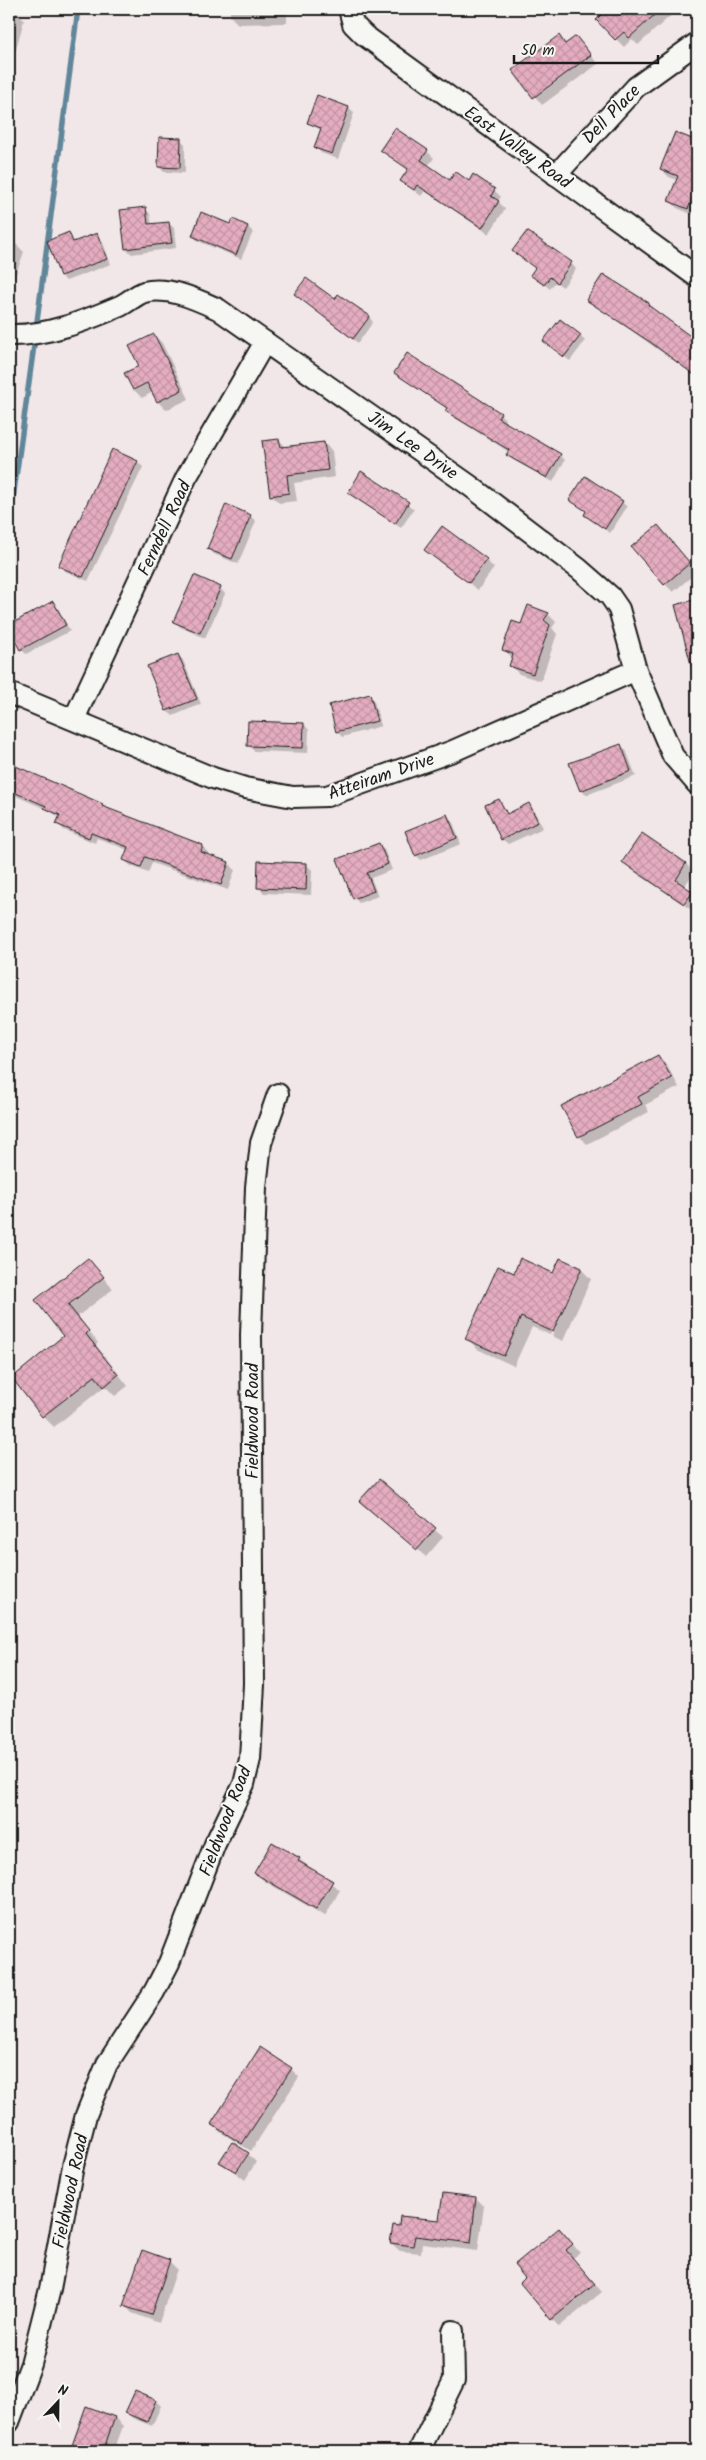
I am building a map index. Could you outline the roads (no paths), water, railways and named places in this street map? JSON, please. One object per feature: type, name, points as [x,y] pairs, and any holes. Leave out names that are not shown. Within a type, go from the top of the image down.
[{"type":"street","name":"East Valley Road","points":[[349,9],[353,24],[364,35],[697,277]]},
{"type":"street","name":"Dell Place","points":[[556,175],[636,87],[697,43]]},
{"type":"street","name":"Jim Lee Drive","points":[[9,335],[43,332],[63,327],[122,305],[143,292],[165,291],[185,295],[218,309],[470,485],[579,569],[610,596],[618,609],[636,670],[673,756],[697,784]]},
{"type":"street","name":"Ferndell Road","points":[[74,719],[186,478],[265,342]]},
{"type":"street","name":"Atteiram Drive","points":[[9,692],[179,764],[245,788],[293,797],[327,796],[453,751],[636,670]]},
{"type":"street","name":"Fieldwood Road","points":[[9,2422],[31,2364],[50,2289],[73,2166],[86,2115],[107,2064],[154,1992],[169,1963],[215,1844],[244,1784],[250,1759],[254,1684],[251,1335],[256,1186],[261,1143],[278,1094]]},
{"type":"street","points":[[419,2451],[454,2380],[453,2331]]},
{"type":"waterway","points":[[36,329],[78,9]]},
{"type":"waterway","points":[[9,528],[35,338]]}]
